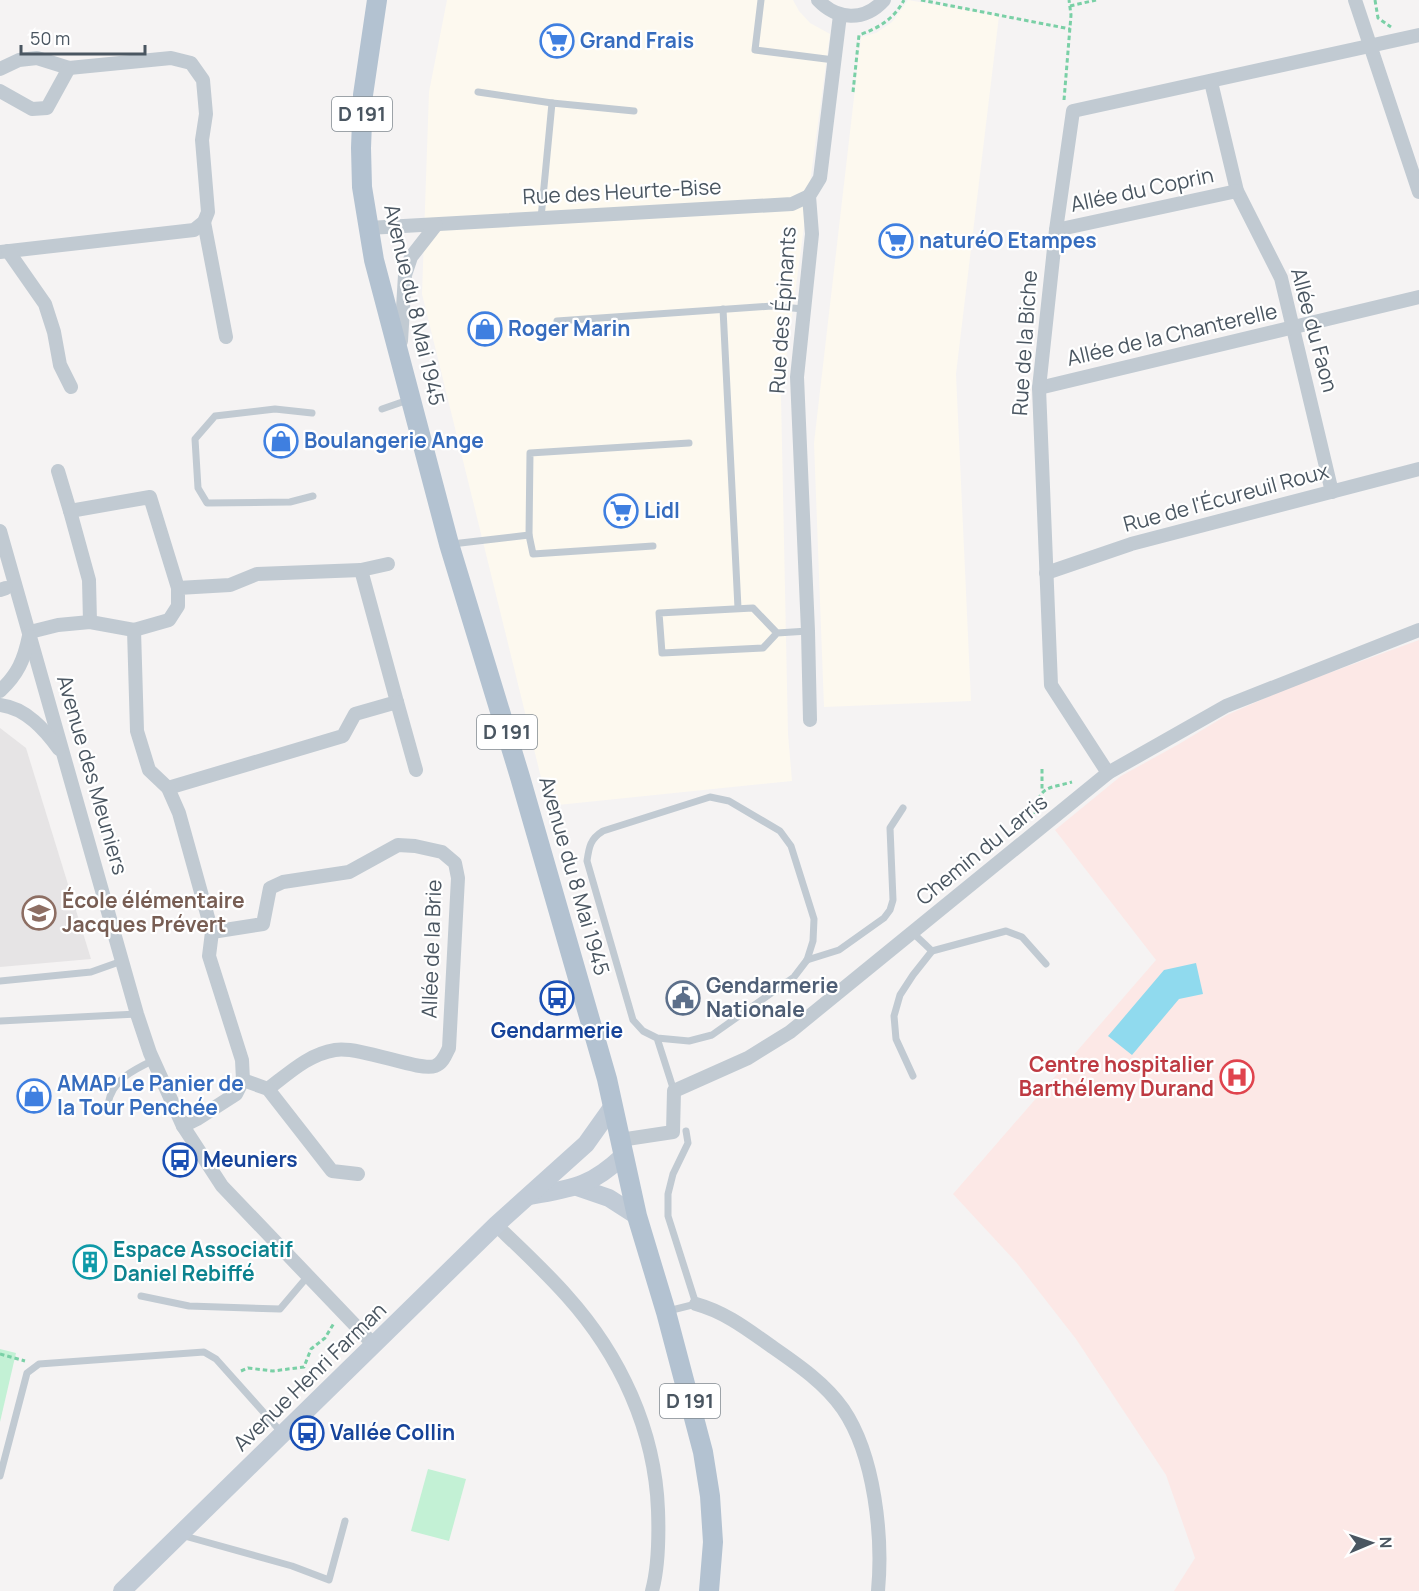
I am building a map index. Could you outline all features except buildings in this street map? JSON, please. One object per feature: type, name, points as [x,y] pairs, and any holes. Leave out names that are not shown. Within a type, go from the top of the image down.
[{"type":"main road","name":"Avenue du 8 Mai 1945","points":[[377,0],[363,95],[362,187],[368,228],[449,544],[549,875],[613,1106],[637,1216],[666,1312],[703,1452],[710,1496],[713,1542],[709,1591]]},
{"type":"street","points":[[818,0],[827,9],[840,15],[853,17],[866,14],[878,7],[884,0]]},
{"type":"street","points":[[1357,0],[1360,19],[1419,192]]},
{"type":"street","name":"Rue des Épinants","points":[[810,720],[797,377],[812,234],[809,196],[820,178],[840,15]]},
{"type":"street","points":[[1073,111],[1419,35]]},
{"type":"street","points":[[0,69],[19,60],[37,58],[69,68],[171,58],[191,63],[203,80],[206,114],[201,140],[208,212],[204,222],[194,230],[4,252]]},
{"type":"street","points":[[0,91],[32,109],[47,108],[69,68]]},
{"type":"street","name":"Allée du Faon","points":[[1211,82],[1237,191],[1281,278],[1332,492]]},
{"type":"street","name":"Rue de la Biche","points":[[1073,111],[1056,230],[1039,388],[1051,685],[1108,773]]},
{"type":"street","name":"Allée du Coprin","points":[[1056,230],[1237,191]]},
{"type":"street","name":"Rue des Heurte-Bise","points":[[368,228],[792,204],[809,196]]},
{"type":"street","points":[[204,222],[226,337]]},
{"type":"street","points":[[400,358],[405,275],[411,257],[436,225]]},
{"type":"street","points":[[4,252],[45,304],[54,332],[60,364],[71,387]]},
{"type":"street","name":"Allée de la Chanterelle","points":[[1039,388],[1419,297]]},
{"type":"street","name":"Rue de l'Écureuil Roux","points":[[1046,573],[1131,544],[1419,469]]},
{"type":"street","points":[[58,471],[89,580],[90,622]]},
{"type":"street","points":[[0,691],[15,677],[30,632],[58,625],[90,622],[134,630],[169,620],[178,606],[178,588],[150,497],[70,511]]},
{"type":"street","name":"Avenue des Meuniers","points":[[0,531],[136,1014],[183,1126],[222,1186],[374,1346]]},
{"type":"street","points":[[178,588],[230,585],[257,574],[361,570],[388,564]]},
{"type":"street","points":[[361,570],[416,770]]},
{"type":"street","points":[[134,630],[137,730],[148,770],[168,788],[179,813],[212,932],[209,956],[242,1060],[243,1080],[236,1094],[183,1126]]},
{"type":"street","name":"Chemin du Larris","points":[[674,1091],[748,1058],[790,1032],[1108,773],[1227,706],[1419,630]]},
{"type":"street","points":[[168,788],[343,736],[355,714],[397,702]]},
{"type":"street","points":[[0,705],[35,721],[47,732],[66,760]]},
{"type":"street","name":"Allée de la Brie","points":[[212,932],[263,924],[270,888],[283,882],[349,872],[398,845],[442,852],[455,863],[458,878],[449,1048],[442,1061],[435,1066],[423,1067],[367,1052],[338,1050],[315,1054],[268,1089]]},
{"type":"street","points":[[243,1080],[268,1089],[332,1171],[358,1174]]},
{"type":"street","points":[[586,1144],[621,1148],[673,1132],[674,1091]]},
{"type":"street","name":"Avenue Henri Farman","points":[[122,1591],[496,1225],[586,1144],[613,1106]]},
{"type":"street","points":[[529,1196],[577,1187],[600,1176],[621,1148]]},
{"type":"street","points":[[577,1187],[609,1198],[637,1216]]},
{"type":"street","points":[[496,1225],[567,1296],[594,1330],[620,1370],[637,1406],[648,1442],[657,1490],[659,1535],[652,1591]]},
{"type":"street","points":[[696,1304],[716,1309],[748,1329],[811,1375],[843,1409],[860,1444],[873,1490],[880,1539],[878,1591]]},
{"type":"lane","points":[[761,0],[755,50],[834,60]]},
{"type":"lane","points":[[478,92],[552,103],[634,111]]},
{"type":"lane","points":[[541,218],[552,103]]},
{"type":"lane","points":[[557,321],[772,306],[803,309]]},
{"type":"lane","points":[[723,309],[738,609]]},
{"type":"lane","points":[[382,409],[411,399]]},
{"type":"lane","points":[[312,413],[275,409],[215,416],[195,439],[198,488],[207,502],[291,502],[313,496]]},
{"type":"lane","points":[[653,546],[533,554],[529,535],[530,453],[689,443]]},
{"type":"lane","points":[[449,544],[529,535]]},
{"type":"lane","points":[[777,633],[753,608],[659,613],[662,653],[763,648],[777,633],[808,631]]},
{"type":"lane","points":[[710,797],[729,801],[780,831],[790,846],[814,920],[813,941],[807,960],[794,977],[712,1035],[689,1041],[657,1038],[644,1031],[633,1020],[587,861],[589,846],[593,837],[603,831],[710,797]]},
{"type":"lane","points":[[807,960],[839,950],[884,918],[890,910],[893,900],[890,828],[903,808]]},
{"type":"lane","points":[[913,1076],[896,1038],[894,1016],[900,995],[932,951],[1006,931],[1022,937],[1046,964]]},
{"type":"lane","points":[[913,933],[932,951]]},
{"type":"lane","points":[[0,981],[92,972],[122,961]]},
{"type":"lane","points":[[0,1021],[136,1014]]},
{"type":"lane","points":[[657,1038],[674,1091]]},
{"type":"lane","points":[[108,1104],[110,1091],[129,1072],[154,1060]]},
{"type":"lane","points":[[666,1312],[696,1304],[668,1216],[668,1194],[688,1143],[686,1131]]},
{"type":"lane","points":[[141,1296],[189,1306],[280,1309],[308,1276]]},
{"type":"lane","points":[[0,1476],[27,1373],[39,1364],[204,1352],[216,1359],[284,1434]]},
{"type":"lane","points":[[181,1535],[292,1566],[329,1580],[345,1521]]},
{"type":"path","points":[[853,92],[859,35],[883,24],[897,12],[903,0]]},
{"type":"path","points":[[921,0],[1070,29]]},
{"type":"path","points":[[1069,0],[1070,29],[1063,104],[1073,111]]},
{"type":"path","points":[[1070,6],[1096,0]]},
{"type":"path","points":[[1375,0],[1378,18],[1391,26],[1395,41]]},
{"type":"path","points":[[1042,769],[1042,791]]},
{"type":"path","points":[[231,1376],[248,1368],[273,1371],[304,1367],[311,1350],[325,1338],[342,1311]]},
{"type":"path","points":[[0,1354],[39,1364]]},
{"type":"shaded area","points":[[447,0],[793,0],[810,23],[830,34],[781,397],[788,734],[792,781],[548,806],[422,294],[429,92]]},
{"type":"shaded area","points":[[908,0],[999,16],[956,374],[971,701],[824,707],[814,443],[861,37],[876,33],[892,22]]},
{"type":"shaded area","name":"Centre hospitalier Barthélemy Durand","points":[[1419,640],[1419,1591],[1174,1591],[1195,1558],[1166,1475],[1076,1339],[1016,1262],[953,1194],[1156,960],[1055,830],[1121,776],[1227,715],[1288,688]]},
{"type":"shaded area","points":[[0,728],[26,748],[91,959],[0,967]]},
{"type":"green space","points":[[0,1349],[16,1353],[0,1422]]},
{"type":"green space","points":[[428,1469],[466,1479],[449,1541],[411,1531]]},
{"type":"water","points":[[1196,963],[1203,994],[1179,999],[1132,1055],[1108,1036],[1164,970]]},
{"type":"place","name":"Grand Frais","points":[[557,41]]},
{"type":"place","name":"naturéO Etampes","points":[[896,241]]},
{"type":"place","name":"Roger Marin","points":[[485,329]]},
{"type":"place","name":"Boulangerie Ange","points":[[281,441]]},
{"type":"place","name":"Lidl","points":[[621,511]]},
{"type":"place","name":"École élémentaire Jacques Prévert","points":[[39,913]]},
{"type":"place","name":"Gendarmerie","points":[[557,998]]},
{"type":"place","name":"Gendarmerie Nationale","points":[[683,998]]},
{"type":"place","name":"Centre hospitalier Barthélemy Durand","points":[[1237,1077]]},
{"type":"place","name":"AMAP Le Panier de la Tour Penchée","points":[[34,1096]]},
{"type":"place","name":"Meuniers","points":[[180,1160]]},
{"type":"place","name":"Espace Associatif Daniel Rebiffé","points":[[90,1262]]},
{"type":"place","name":"Vallée Collin","points":[[307,1433]]}]
